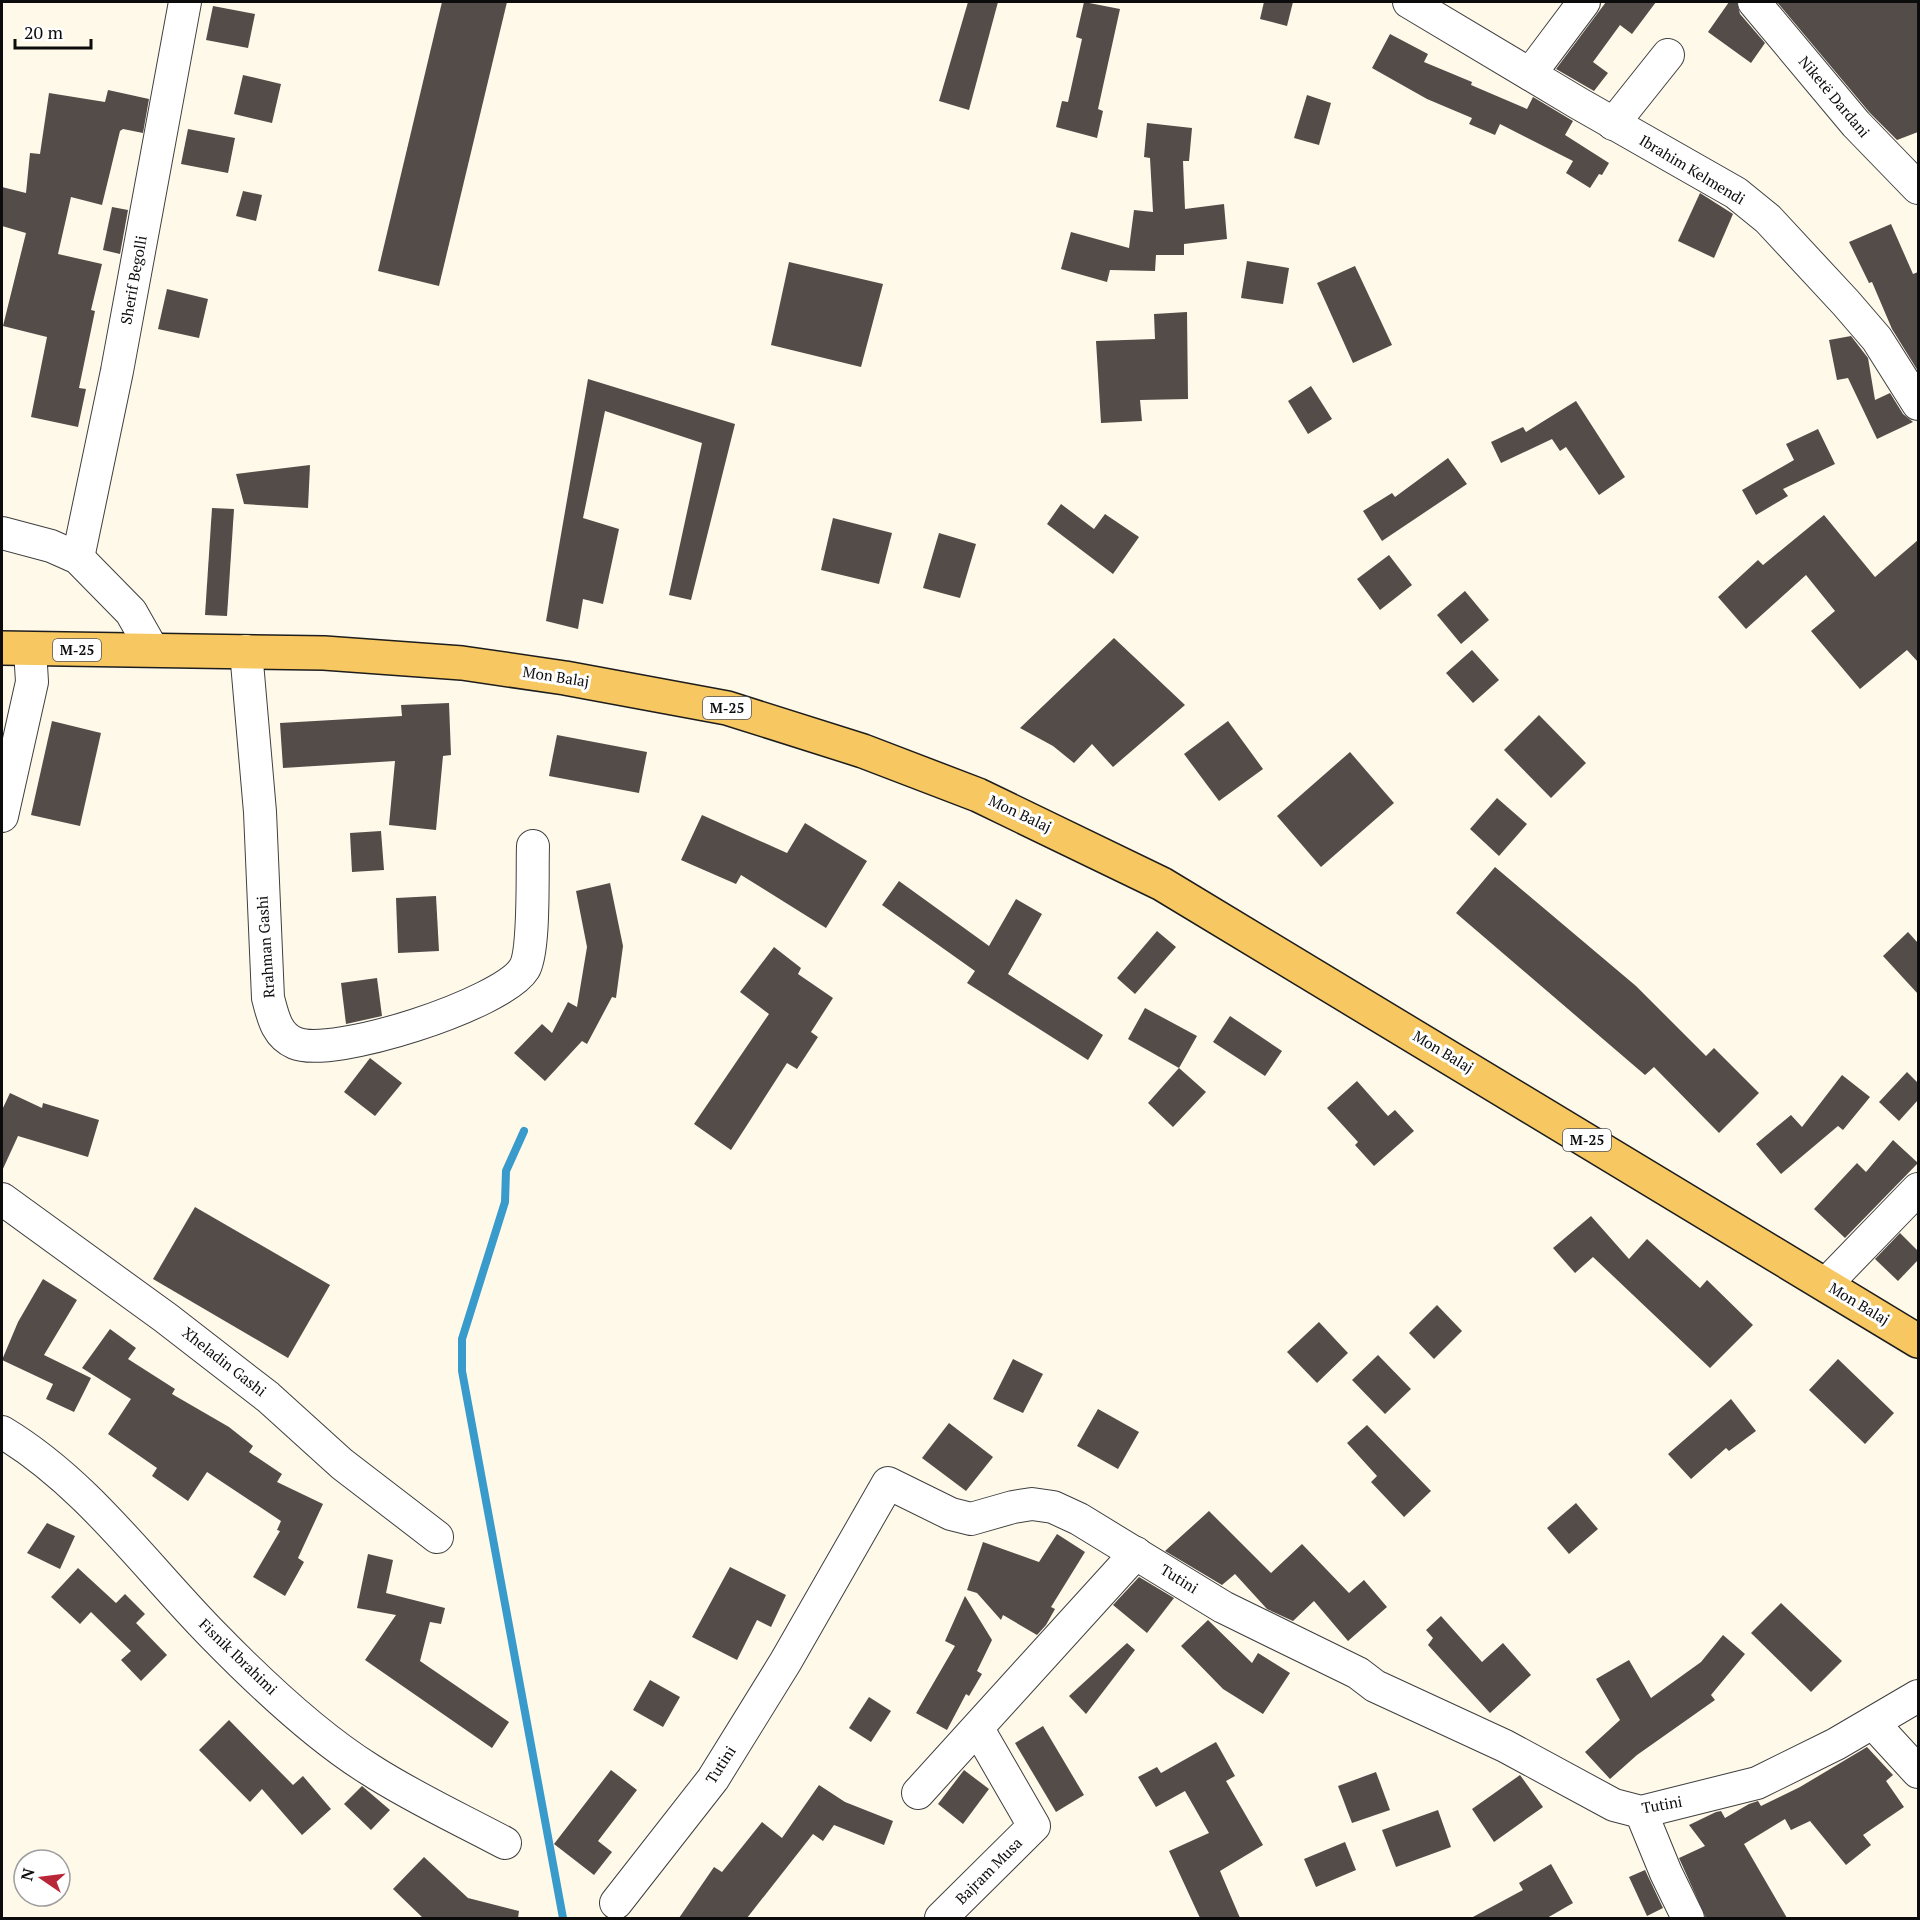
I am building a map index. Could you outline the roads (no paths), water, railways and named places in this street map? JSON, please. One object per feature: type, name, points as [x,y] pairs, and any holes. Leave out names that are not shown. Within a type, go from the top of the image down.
[{"type":"main road","name":"Mon Balaj","points":[[16,648],[335,653],[462,663],[639,691],[727,708],[863,751],[978,795],[1162,884],[1918,1341]]},
{"type":"street","name":"Sherif Begolli","points":[[78,558],[117,371],[185,2]]},
{"type":"street","name":"Ibrahim Kelmendi","points":[[1409,2],[1614,124],[1736,193],[1767,219],[1807,259],[1877,339],[1918,404]]},
{"type":"street","points":[[1530,74],[1584,2]]},
{"type":"street","name":"Niketë Dardani","points":[[1754,2],[1856,124],[1918,189]]},
{"type":"street","points":[[1614,124],[1668,55]]},
{"type":"street","points":[[2,533],[51,546],[78,558],[131,612],[152,649]]},
{"type":"street","points":[[2,816],[32,682],[16,648]]},
{"type":"street","name":"Rrahman Gashi","points":[[246,651],[260,813],[268,998],[276,1024],[284,1037],[310,1047],[328,1047],[394,1031],[460,1009],[516,978],[525,967],[529,950],[533,846]]},
{"type":"street","points":[[1826,1284],[1918,1188]]},
{"type":"street","name":"Xheladin Gashi","points":[[2,1199],[166,1318],[268,1397],[342,1464],[437,1537]]},
{"type":"street","name":"Fisnik Ibrahimi","points":[[2,1432],[54,1467],[160,1575],[213,1636],[327,1738],[369,1770],[505,1843]]},
{"type":"street","name":"Tutini","points":[[616,1903],[713,1779],[786,1661],[888,1483],[951,1514],[971,1519],[1032,1504],[1053,1507],[1137,1553],[1223,1607],[1358,1673],[1375,1686],[1505,1746],[1614,1804],[1641,1812],[1757,1783],[1793,1767],[1918,1696]]},
{"type":"street","points":[[918,1793],[1137,1553]]},
{"type":"street","points":[[1873,1723],[1918,1772]]},
{"type":"street","name":"Bajram Musa","points":[[941,1918],[1034,1826],[978,1729]]},
{"type":"street","points":[[1641,1812],[1666,1873],[1688,1918]]},
{"type":"waterway","points":[[524,1131],[506,1171],[505,1202],[462,1339],[462,1371],[563,1918]]}]
